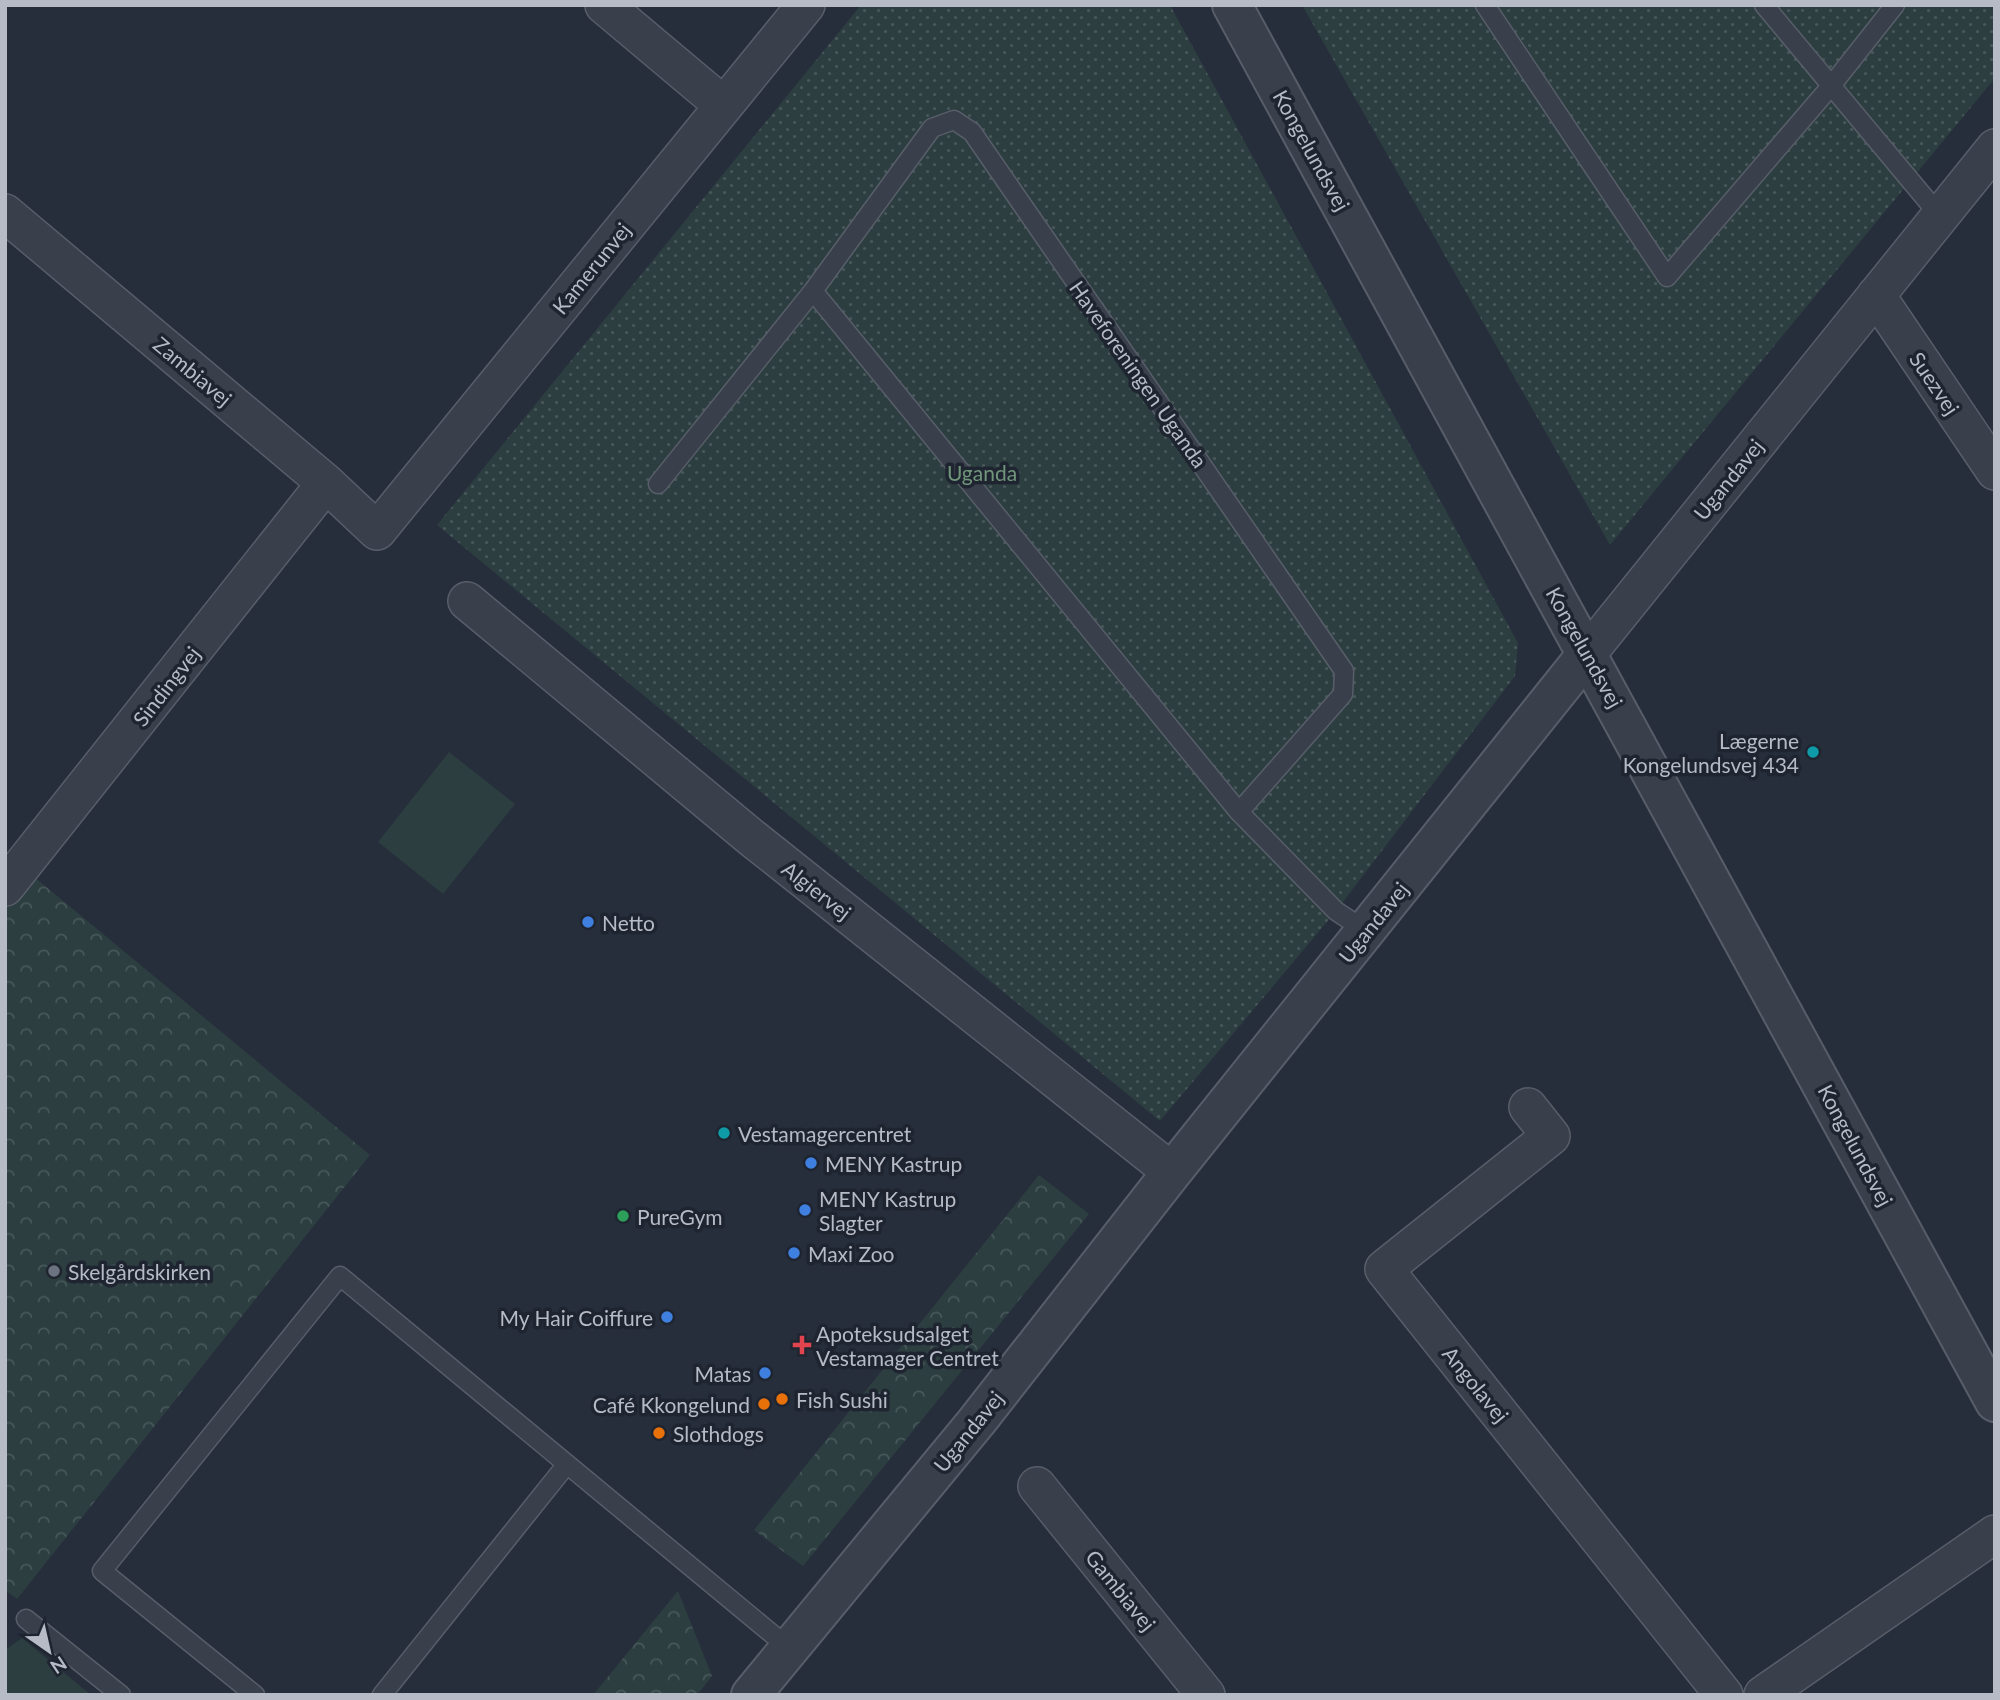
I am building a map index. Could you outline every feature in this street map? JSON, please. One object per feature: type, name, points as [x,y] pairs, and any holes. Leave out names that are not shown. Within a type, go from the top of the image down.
[{"type":"street","points":[[604,5],[723,105]]},
{"type":"street","name":"Kamerunvej","points":[[377,531],[806,5]]},
{"type":"street","name":"Kongelundsvej","points":[[1232,5],[1995,1402]]},
{"type":"street","name":"Ugandavej","points":[[751,1695],[977,1421],[1172,1172],[1995,148]]},
{"type":"street","name":"Zambiavej","points":[[5,213],[326,483],[377,531]]},
{"type":"street","name":"Suezvej","points":[[1876,295],[1995,471]]},
{"type":"street","name":"Sindingvej","points":[[5,887],[17,848],[326,483]]},
{"type":"street","name":"Algiervej","points":[[467,601],[752,838],[1172,1172]]},
{"type":"street","name":"Angolavej","points":[[1528,1107],[1551,1136],[1384,1269],[1724,1695]]},
{"type":"street","name":"Gambiavej","points":[[1037,1486],[1206,1695]]},
{"type":"street","points":[[1763,1695],[1995,1534]]},
{"type":"lane","points":[[1485,5],[1667,277],[1831,86],[1895,5]]},
{"type":"lane","points":[[1764,5],[1940,216]]},
{"type":"lane","name":"Haveforeningen Uganda","points":[[657,484],[813,291],[932,128],[954,120],[972,132],[1344,671],[1343,694],[1238,812]]},
{"type":"lane","points":[[813,291],[1238,812],[1336,911],[1366,931]]},
{"type":"lane","points":[[255,1695],[102,1571],[340,1276],[789,1648]]},
{"type":"lane","points":[[382,1695],[567,1464]]},
{"type":"lane","points":[[26,1619],[121,1695]]},
{"type":"green space","name":"Uganda","points":[[861,5],[1170,5],[1518,643],[1515,676],[1336,911],[1160,1121],[437,525]]},
{"type":"green space","points":[[1302,5],[1995,5],[1995,78],[1610,545]]},
{"type":"green space","points":[[449,752],[515,804],[443,894],[378,842]]},
{"type":"green space","points":[[33,876],[370,1155],[17,1599],[5,1590],[5,910]]},
{"type":"green space","points":[[1039,1175],[1089,1214],[803,1566],[754,1530]]},
{"type":"green space","points":[[678,1591],[712,1676],[697,1695],[593,1695]]},
{"type":"green space","points":[[22,1638],[91,1695],[5,1695],[5,1650]]},
{"type":"place","name":"Lægerne Kongelundsvej 434","points":[[1813,752]]},
{"type":"place","name":"Netto","points":[[588,922]]},
{"type":"place","name":"Vestamagercentret","points":[[724,1133]]},
{"type":"place","name":"MENY Kastrup","points":[[811,1163]]},
{"type":"place","name":"MENY Kastrup Slagter","points":[[805,1210]]},
{"type":"place","name":"PureGym","points":[[623,1216]]},
{"type":"place","name":"Maxi Zoo","points":[[794,1253]]},
{"type":"place","name":"Skelgårdskirken","points":[[54,1271]]},
{"type":"place","name":"My Hair Coiffure","points":[[667,1317]]},
{"type":"place","name":"Apoteksudsalget Vestamager Centret","points":[[802,1345]]},
{"type":"place","name":"Matas","points":[[765,1373]]},
{"type":"place","name":"Fish Sushi","points":[[782,1399]]},
{"type":"place","name":"Café Kkongelund","points":[[764,1404]]},
{"type":"place","name":"Slothdogs","points":[[659,1433]]}]
